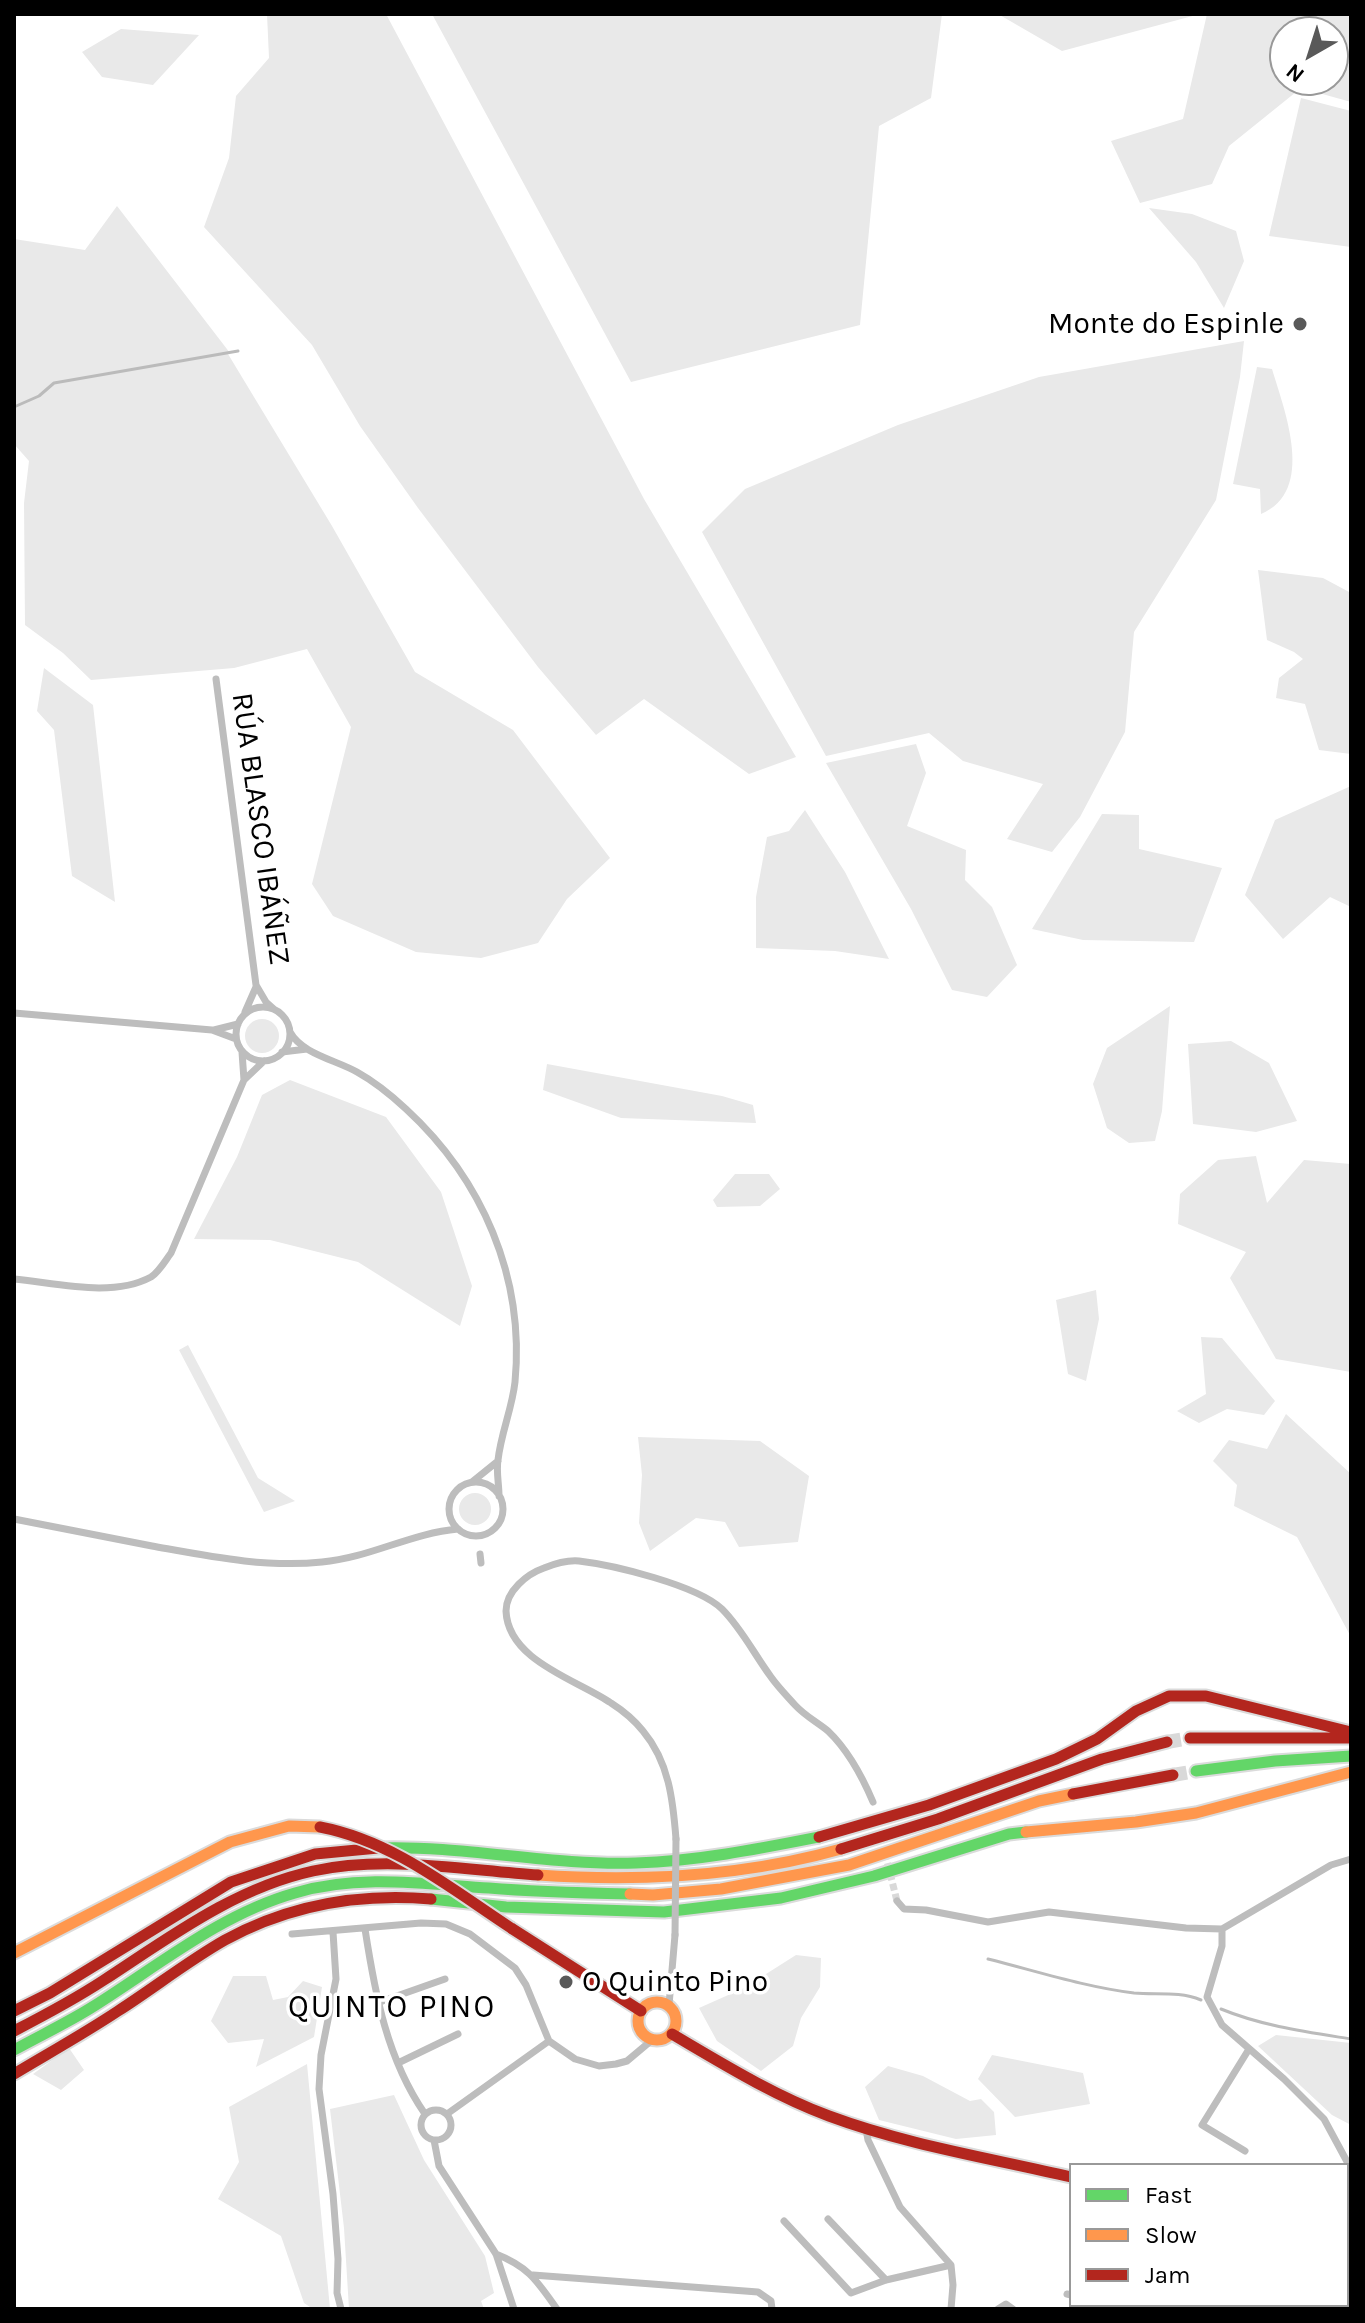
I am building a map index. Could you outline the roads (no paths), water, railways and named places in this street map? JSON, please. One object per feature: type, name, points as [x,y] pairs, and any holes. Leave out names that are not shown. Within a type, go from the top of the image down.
[{"type":"main road","points":[[14,2011],[50,1993],[231,1882],[315,1854],[412,1847],[635,1863],[724,1856],[836,1834],[929,1805],[1056,1759],[1097,1739],[1136,1711],[1169,1696],[1206,1696],[1351,1732]]},
{"type":"main road","points":[[1190,1738],[1351,1738]]},
{"type":"main road","points":[[14,2031],[72,2001],[189,1922],[226,1902],[264,1885],[313,1872],[395,1863],[625,1879],[763,1867],[859,1844],[1101,1758],[1167,1742]]},
{"type":"main road","points":[[1196,1771],[1351,1756]]},
{"type":"main road","points":[[14,2074],[114,2014],[224,1941],[260,1923],[341,1900],[387,1897],[520,1908],[664,1912],[781,1898],[874,1876],[1009,1834],[1196,1813],[1351,1772]]},
{"type":"main road","points":[[14,2050],[91,2008],[211,1929],[263,1904],[297,1892],[340,1884],[383,1881],[526,1891],[653,1895],[721,1889],[849,1865],[1039,1801],[1173,1775]]},
{"type":"main road","points":[[14,1953],[230,1842],[289,1826],[320,1827],[362,1837],[401,1857],[641,2011]]},
{"type":"main road","points":[[650,2003],[669,2005],[677,2022],[672,2034],[663,2040],[652,2040],[640,2030],[638,2020],[641,2011],[650,2003]]},
{"type":"main road","points":[[672,2034],[775,2093],[866,2129],[1069,2177]]},
{"type":"street","name":"RÚA BLASCO IBÁÑEZ","points":[[216,679],[256,985],[251,1003],[243,1015]]},
{"type":"street","name":"RÚA BLASCO IBÁÑEZ","points":[[256,985],[275,1010]]},
{"type":"street","points":[[14,1519],[198,1555],[288,1564],[351,1558],[431,1531],[458,1529],[476,1536],[494,1529],[502,1510],[498,1461],[511,1411],[516,1349],[510,1289],[489,1220],[457,1164],[431,1132],[359,1073],[307,1049],[275,1010],[258,1007],[243,1015],[238,1024],[236,1039],[242,1052],[244,1080]]},
{"type":"street","points":[[14,1013],[212,1030],[236,1039]]},
{"type":"street","points":[[212,1030],[238,1024]]},
{"type":"street","points":[[282,1052],[290,1032]]},
{"type":"street","points":[[14,1279],[101,1287],[131,1285],[153,1276],[171,1253],[244,1080],[264,1061],[282,1052],[307,1049]]},
{"type":"street","points":[[242,1052],[264,1061]]},
{"type":"street","points":[[472,1483],[498,1461]]},
{"type":"street","points":[[458,1529],[450,1516],[451,1498],[463,1485],[488,1485],[499,1496]]},
{"type":"street","points":[[431,1531],[450,1516]]},
{"type":"street","points":[[669,2005],[675,1935],[676,1839],[672,1795],[662,1761],[643,1731],[613,1703],[539,1664],[519,1642],[509,1624],[506,1610],[510,1596],[519,1584],[533,1572],[553,1564],[576,1561],[689,1589],[718,1605],[741,1629],[772,1678],[802,1713],[828,1732],[849,1756],[873,1802]]},
{"type":"street","points":[[897,1901],[904,1909],[988,1922],[1049,1912],[1186,1928],[1222,1929],[1331,1865],[1351,1859]]},
{"type":"street","points":[[292,1934],[446,1924],[470,1934],[515,1968],[526,1985],[549,2041],[575,2059],[599,2066],[627,2061],[652,2040]]},
{"type":"street","points":[[365,1929],[377,2003],[398,2063],[425,2114]]},
{"type":"street","points":[[1222,1929],[1222,1946],[1207,1997],[1222,2025],[1324,2119],[1348,2163]]},
{"type":"street","points":[[333,1932],[336,1979],[321,2055],[319,2089],[333,2194],[337,2293],[341,2309]]},
{"type":"street","points":[[377,2003],[445,1979]]},
{"type":"street","points":[[398,2063],[458,2034]]},
{"type":"street","points":[[447,2114],[549,2041]]},
{"type":"street","points":[[1245,2151],[1202,2125],[1249,2049]]},
{"type":"street","points":[[434,2140],[444,2138],[450,2131],[451,2122],[447,2114],[437,2110],[425,2114],[421,2121],[422,2131],[434,2140],[439,2166],[496,2254],[514,2309]]},
{"type":"street","points":[[866,2129],[868,2140],[900,2207],[951,2265],[951,2309]]},
{"type":"street","points":[[828,2219],[886,2280]]},
{"type":"street","points":[[784,2221],[851,2293],[886,2280],[951,2265]]},
{"type":"street","points":[[496,2254],[517,2262],[533,2275],[557,2309]]},
{"type":"street","points":[[533,2275],[758,2292],[771,2301],[772,2309]]},
{"type":"street","points":[[998,2309],[1006,2304],[1013,2309]]},
{"type":"waterway","points":[[14,407],[39,396],[54,383],[238,351]]},
{"type":"waterway","points":[[988,1959],[1097,1987],[1134,1993],[1184,1995],[1201,2000]]},
{"type":"waterway","points":[[1221,2009],[1269,2024],[1351,2039]]},
{"type":"tunnel","points":[[1167,1742],[1190,1738]]},
{"type":"tunnel","points":[[1173,1775],[1196,1771]]},
{"type":"tunnel","points":[[885,1853],[897,1901]]},
{"type":"place","name":"Monte do Espinle","points":[[1300,324]]},
{"type":"place","name":"O Quinto Pino","points":[[566,1982]]},
{"type":"district","name":"QUINTO PINO","points":[[392,2008]]}]
